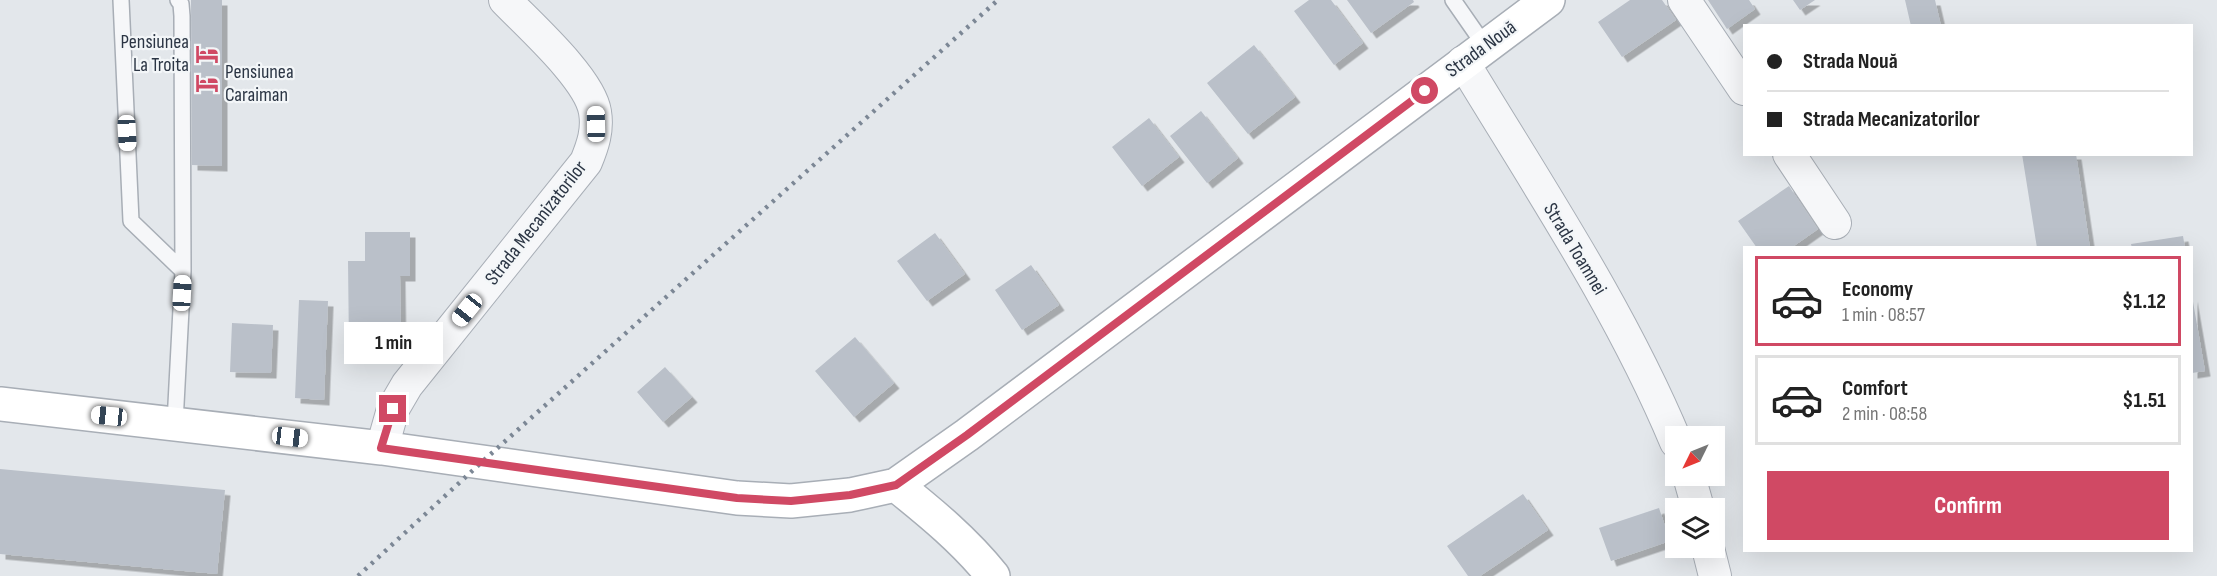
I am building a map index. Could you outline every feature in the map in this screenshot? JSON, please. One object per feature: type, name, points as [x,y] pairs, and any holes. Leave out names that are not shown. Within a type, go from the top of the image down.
[{"type":"main road","name":"Strada Nouă","points":[[896,485],[967,435],[1548,0]]},
{"type":"main road","points":[[0,404],[381,448],[737,498],[791,501],[850,495],[896,485],[973,550],[993,576]]},
{"type":"street","name":"Strada Mecanizatorilor","points":[[381,448],[393,409],[407,385],[586,162],[596,138],[595,111],[587,89],[505,0]]},
{"type":"street","points":[[1684,0],[1743,88]]},
{"type":"street","name":"Strada Toamnei","points":[[1474,54],[1574,245],[1628,339],[1669,426]]},
{"type":"street","points":[[1790,156],[1835,223]]},
{"type":"street","points":[[1710,558],[1715,576]]},
{"type":"lane","points":[[121,0],[131,221],[183,271]]},
{"type":"lane","points":[[175,423],[183,271],[182,16],[181,4],[178,0]]},
{"type":"lane","points":[[1453,0],[1474,54]]},
{"type":"building","name":"Pensiunea Caraiman","points":[[191,0],[222,0],[222,166],[192,165]]},
{"type":"building","points":[[1309,0],[1331,0],[1363,43],[1334,65],[1294,11]]},
{"type":"building","points":[[1347,0],[1413,0],[1414,2],[1371,33]]},
{"type":"building","points":[[1630,0],[1662,0],[1676,20],[1622,57],[1598,22]]},
{"type":"building","points":[[1708,0],[1749,0],[1755,9],[1727,29]]},
{"type":"building","points":[[1793,0],[1815,0],[1800,10]]},
{"type":"building","points":[[1905,0],[1935,0],[1941,24],[1911,24]]},
{"type":"building","points":[[1254,45],[1295,97],[1248,134],[1207,83]]},
{"type":"building","points":[[1201,111],[1238,158],[1207,183],[1170,136]]},
{"type":"building","points":[[1149,118],[1179,157],[1142,186],[1112,147]]},
{"type":"building","points":[[2022,156],[2076,156],[2090,246],[2037,246]]},
{"type":"building","points":[[1789,186],[1818,229],[1794,246],[1756,246],[1738,221]]},
{"type":"building","points":[[365,232],[410,232],[410,276],[400,276],[401,350],[349,350],[348,261],[365,261]]},
{"type":"building","points":[[935,233],[965,274],[927,301],[897,261]]},
{"type":"building","points":[[2183,236],[2185,246],[2132,246],[2131,244]]},
{"type":"building","points":[[1031,265],[1059,305],[1022,330],[995,290]]},
{"type":"building","points":[[299,300],[328,301],[324,400],[295,398]]},
{"type":"building","points":[[2193,302],[2205,371],[2193,373]]},
{"type":"building","points":[[232,323],[273,325],[271,373],[230,372]]},
{"type":"building","points":[[855,337],[894,383],[854,417],[815,371]]},
{"type":"building","points":[[665,367],[692,397],[663,422],[637,392]]},
{"type":"building","points":[[0,469],[225,490],[217,574],[0,554]]},
{"type":"building","points":[[1523,494],[1548,530],[1480,576],[1468,576],[1447,546]]},
{"type":"building","points":[[1659,508],[1665,526],[1665,543],[1611,561],[1599,528]]},
{"type":"railway","points":[[358,576],[483,461],[998,0]]},
{"type":"place","name":"Pensiunea La Troita","points":[[207,54]]},
{"type":"place","name":"Pensiunea Caraiman","points":[[207,83]]},
{"type":"route","points":[[393,409],[381,448],[737,498],[791,501],[850,495],[896,485],[967,435],[1425,91]]}]
